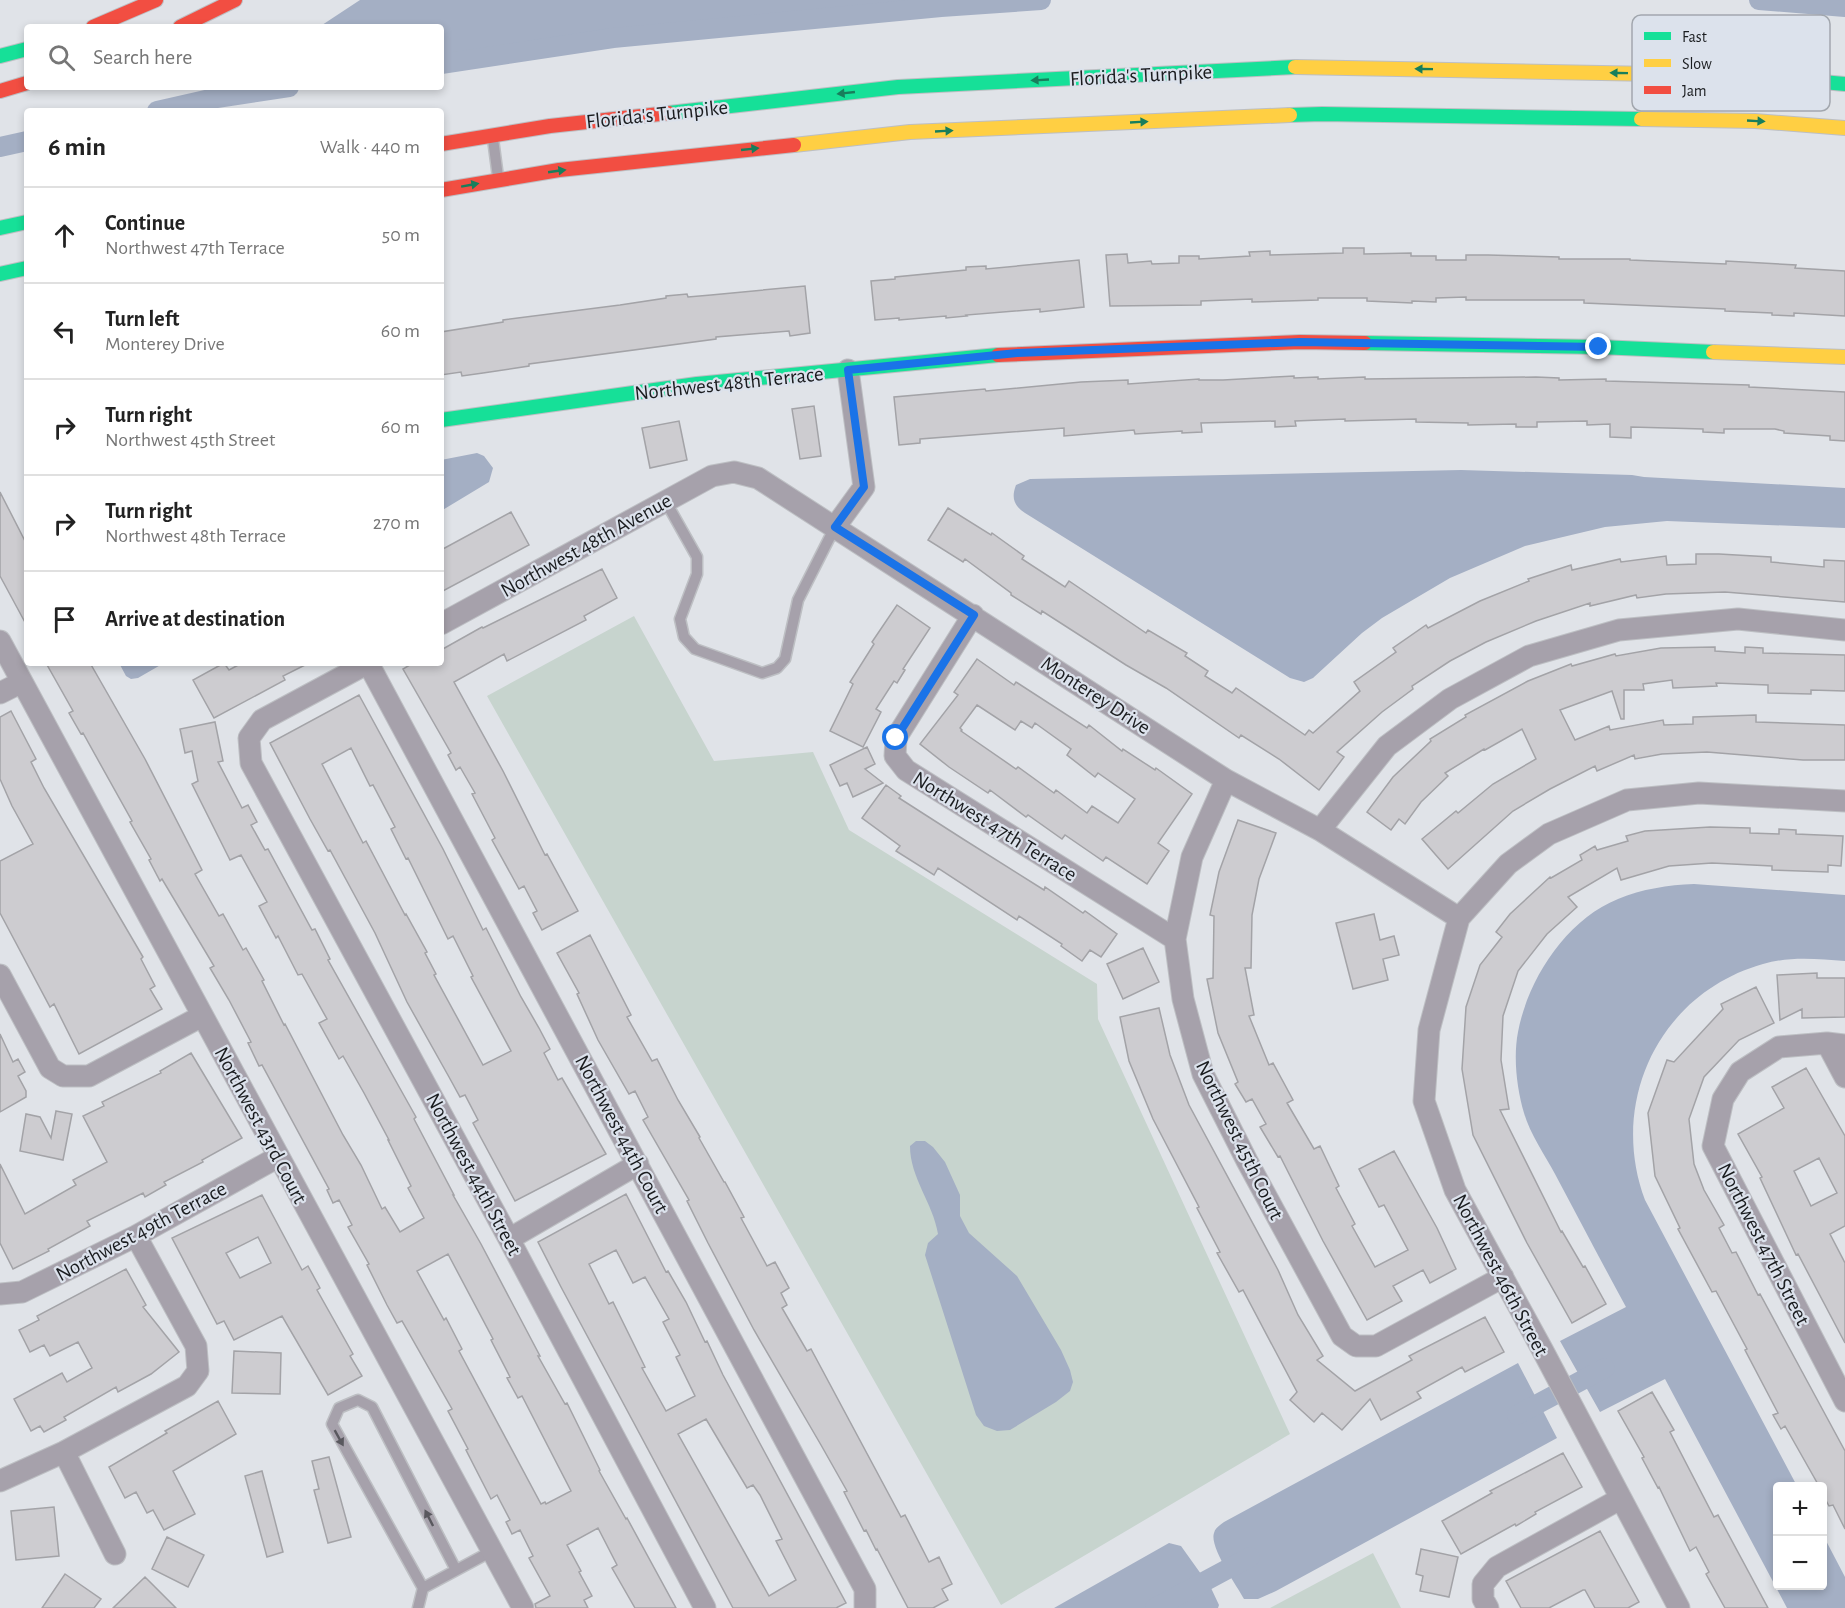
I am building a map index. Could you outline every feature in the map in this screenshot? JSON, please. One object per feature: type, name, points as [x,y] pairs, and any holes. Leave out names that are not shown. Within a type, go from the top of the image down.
[{"type":"main road","points":[[100,24],[156,0]]},
{"type":"main road","points":[[186,24],[235,0]]},
{"type":"main road","points":[[0,56],[24,50]]},
{"type":"main road","name":"Florida's Turnpike","points":[[444,144],[550,126],[898,87],[1303,67],[1632,73]]},
{"type":"main road","name":"Florida's Turnpike","points":[[1830,83],[1845,84]]},
{"type":"main road","points":[[0,91],[24,84]]},
{"type":"main road","points":[[444,189],[559,170],[910,132],[1322,114],[1755,121],[1845,129]]},
{"type":"main road","points":[[0,228],[24,223]]},
{"type":"main road","points":[[0,274],[24,269]]},
{"type":"main road","name":"Northwest 48th Terrace","points":[[444,420],[697,384],[1017,353],[1300,342],[1599,347],[1845,357]]},
{"type":"street","points":[[835,527],[864,487],[848,370]]},
{"type":"street","name":"Monterey Drive","points":[[734,472],[758,478],[1227,780],[1320,830],[1459,918]]},
{"type":"street","name":"Northwest 48th Avenue","points":[[444,622],[712,476],[734,472]]},
{"type":"street","name":"Northwest 47th Terrace","points":[[974,615],[896,738],[896,756],[906,770],[1175,939]]},
{"type":"street","points":[[1320,830],[1388,746],[1450,699],[1529,656],[1619,630],[1738,619],[1845,630]]},
{"type":"street","name":"Northwest 43rd Court","points":[[0,641],[523,1608]]},
{"type":"street","name":"Northwest 44th Street","points":[[362,666],[262,720],[249,738],[251,763],[509,1239],[705,1608]]},
{"type":"street","name":"Northwest 44th Court","points":[[370,666],[866,1589],[865,1608]]},
{"type":"street","points":[[0,693],[22,682]]},
{"type":"street","name":"Northwest 45th Court","points":[[1227,780],[1192,857],[1175,939],[1183,999],[1203,1074],[1247,1161],[1342,1336],[1356,1346],[1376,1346],[1503,1277]]},
{"type":"street","points":[[1459,918],[1508,864],[1549,834],[1627,800],[1699,792],[1845,801]]},
{"type":"street","name":"Northwest 46th Street","points":[[1459,918],[1429,1030],[1424,1101],[1455,1190],[1679,1608]]},
{"type":"street","points":[[0,975],[50,1068],[63,1076],[89,1076],[202,1016]]},
{"type":"street","points":[[1836,1044],[1845,1077]]},
{"type":"street","name":"Northwest 47th Street","points":[[1836,1044],[1779,1047],[1740,1072],[1724,1099],[1713,1146],[1845,1401]]},
{"type":"street","name":"Northwest 49th Terrace","points":[[0,1294],[22,1292],[136,1236],[278,1157]]},
{"type":"street","points":[[509,1239],[638,1164]]},
{"type":"street","points":[[0,1481],[64,1452],[187,1386],[198,1371],[196,1346],[136,1236]]},
{"type":"street","points":[[64,1452],[115,1554]]},
{"type":"street","points":[[1488,1608],[1483,1599],[1483,1584],[1497,1567],[1620,1499]]},
{"type":"lane","points":[[492,136],[499,180]]},
{"type":"lane","points":[[666,502],[697,557],[697,574],[680,619],[684,637],[695,649],[762,674],[777,668],[785,659],[798,600],[835,527]]},
{"type":"lane","points":[[418,1608],[423,1587],[332,1424],[339,1408],[358,1400],[372,1407],[456,1570]]},
{"type":"lane","points":[[423,1587],[492,1551]]},
{"type":"shaded area","points":[[634,616],[714,761],[813,752],[849,830],[1097,984],[1098,1019],[1290,1434],[1001,1605],[487,696]]},
{"type":"shaded area","points":[[1373,1553],[1401,1608],[1270,1608]]},
{"type":"water","points":[[360,0],[937,0],[941,7],[613,38],[444,64],[444,24],[324,24]]},
{"type":"water","points":[[224,90],[269,90],[210,99]]},
{"type":"water","points":[[477,453],[484,456],[493,468],[489,482],[444,509],[444,459]]},
{"type":"water","points":[[1461,470],[1632,475],[1845,488],[1845,528],[1667,521],[1605,527],[1525,546],[1450,578],[1382,618],[1362,633],[1313,678],[1304,682],[1290,678],[1025,513],[1018,508],[1014,498],[1016,485],[1030,479]]},
{"type":"water","points":[[121,666],[159,666],[138,678],[131,679],[126,676]]},
{"type":"water","points":[[1694,884],[1845,895],[1845,961],[1794,959],[1773,961],[1727,978],[1696,999],[1671,1025],[1652,1056],[1639,1089],[1633,1125],[1635,1163],[1645,1200],[1795,1482],[1773,1482],[1773,1582],[1665,1379],[1600,1412],[1560,1341],[1626,1307],[1534,1137],[1524,1113],[1516,1073],[1518,1032],[1523,1012],[1540,972],[1566,936],[1582,921],[1618,899],[1655,888]]},
{"type":"water","points":[[916,1141],[925,1141],[945,1162],[960,1195],[960,1216],[969,1233],[1017,1276],[1061,1350],[1070,1370],[1073,1382],[1070,1391],[1010,1430],[997,1431],[984,1426],[976,1415],[925,1255],[928,1243],[938,1234],[911,1158],[910,1146]]},
{"type":"water","points":[[1518,1363],[1557,1438],[1276,1591],[1258,1599],[1244,1599],[1224,1566],[1216,1547],[1214,1533],[1219,1525]]},
{"type":"water","points":[[1169,1543],[1181,1546],[1211,1588],[1219,1605],[1218,1608],[1054,1608]]},
{"type":"water","points":[[1827,1543],[1845,1577],[1845,1608],[1787,1608],[1777,1590],[1827,1590]]},
{"type":"building","points":[[1343,248],[1364,248],[1364,254],[1411,253],[1411,256],[1436,256],[1436,260],[1466,260],[1466,255],[1488,255],[1726,264],[1726,261],[1796,265],[1795,268],[1845,271],[1845,316],[1794,313],[1794,316],[1772,315],[1772,313],[1725,311],[1725,309],[1584,303],[1584,300],[1466,300],[1466,297],[1436,298],[1436,302],[1412,301],[1412,303],[1367,301],[1367,298],[1318,298],[1318,300],[1252,302],[1252,299],[1201,301],[1201,305],[1110,306],[1106,255],[1127,254],[1128,263],[1151,261],[1152,264],[1179,263],[1179,256],[1199,256],[1199,259],[1250,256],[1249,252],[1270,251],[1270,255],[1343,253]]},
{"type":"building","points":[[1079,260],[1084,307],[946,318],[946,316],[875,320],[871,281],[966,270],[966,267],[986,266],[986,269]]},
{"type":"building","points":[[805,286],[810,333],[790,336],[789,331],[716,337],[716,339],[529,364],[529,366],[462,376],[461,372],[444,375],[444,332],[503,322],[503,320],[620,305],[666,298],[666,296],[687,294],[688,297]]},
{"type":"building","points":[[1294,376],[1294,378],[1318,377],[1318,379],[1536,377],[1559,378],[1559,380],[1606,379],[1606,381],[1749,385],[1749,387],[1845,392],[1845,441],[1830,440],[1830,436],[1784,433],[1784,431],[1775,429],[1724,429],[1724,433],[1703,432],[1703,429],[1631,427],[1631,438],[1610,437],[1610,424],[1587,425],[1587,421],[1537,422],[1537,427],[1516,427],[1516,424],[1468,425],[1468,423],[1416,422],[1416,419],[1345,421],[1345,419],[1295,421],[1296,426],[1275,427],[1275,421],[1201,423],[1202,432],[1182,433],[1182,431],[1135,434],[1134,430],[1064,436],[1064,428],[920,439],[920,443],[899,445],[894,397],[1081,382],[1128,380],[1128,384]]},
{"type":"building","points":[[814,406],[821,456],[800,459],[792,409]]},
{"type":"building","points":[[679,421],[687,460],[650,468],[642,428]]},
{"type":"building","points":[[0,492],[24,539],[24,620],[0,576]]},
{"type":"building","points":[[948,508],[991,535],[992,533],[1024,556],[1022,559],[1065,587],[1069,581],[1146,633],[1148,630],[1187,653],[1185,656],[1208,671],[1205,676],[1232,693],[1236,688],[1305,735],[1309,730],[1313,733],[1360,691],[1354,682],[1396,652],[1393,648],[1426,625],[1428,628],[1480,601],[1529,581],[1528,579],[1571,565],[1572,570],[1620,559],[1621,562],[1666,556],[1667,565],[1696,564],[1696,554],[1771,557],[1771,562],[1824,567],[1824,560],[1845,561],[1845,602],[1725,592],[1666,594],[1637,598],[1636,595],[1590,606],[1590,603],[1536,621],[1486,642],[1450,661],[1412,686],[1413,689],[1382,712],[1337,752],[1344,757],[1319,790],[1279,759],[1241,735],[1239,738],[1166,688],[1042,611],[1041,614],[1011,595],[965,559],[963,562],[928,540]]},
{"type":"building","points":[[511,512],[529,545],[444,590],[444,548]]},
{"type":"building","points":[[602,569],[617,598],[584,616],[586,620],[507,661],[504,654],[454,682],[503,771],[545,855],[547,854],[578,911],[542,930],[533,913],[537,911],[524,886],[519,889],[492,840],[495,838],[472,794],[475,793],[460,767],[456,770],[448,755],[451,753],[403,669],[408,666],[444,666],[444,648]]},
{"type":"building","points":[[897,605],[930,628],[903,669],[905,670],[897,683],[894,681],[876,709],[881,712],[863,747],[830,731],[853,684],[850,682],[874,644],[872,642]]},
{"type":"building","points":[[1715,647],[1715,651],[1745,653],[1745,647],[1763,648],[1763,653],[1845,655],[1845,691],[1811,690],[1811,694],[1768,693],[1768,685],[1716,683],[1717,686],[1673,688],[1672,680],[1643,684],[1644,690],[1624,690],[1624,719],[1621,719],[1612,691],[1560,710],[1575,740],[1609,726],[1610,730],[1663,720],[1664,725],[1693,724],[1693,717],[1756,715],[1756,722],[1845,725],[1845,760],[1803,760],[1707,752],[1662,754],[1635,759],[1634,755],[1597,771],[1595,766],[1513,811],[1448,869],[1422,839],[1493,784],[1536,759],[1522,729],[1445,773],[1448,776],[1421,802],[1405,824],[1399,819],[1391,830],[1367,812],[1393,777],[1431,741],[1430,739],[1466,717],[1465,715],[1528,681],[1571,664],[1572,666],[1615,654],[1616,656],[1661,648]]},
{"type":"building","points":[[977,659],[1014,685],[1016,682],[1087,728],[1089,725],[1122,751],[1123,749],[1155,770],[1156,768],[1192,794],[1158,843],[1169,851],[1147,884],[1106,857],[1103,861],[1065,835],[1062,839],[1028,815],[1026,817],[990,790],[988,793],[949,767],[920,744],[958,695],[954,692]],"holes":[[[977,705],[1015,730],[1021,721],[1032,728],[1035,723],[1071,749],[1067,755],[1095,777],[1098,773],[1135,799],[1118,823],[1092,806],[1087,813],[1056,790],[1054,793],[1018,767],[1016,769],[961,731],[960,728]]]},
{"type":"building","points":[[48,666],[92,666],[145,759],[202,870],[195,874],[219,916],[223,914],[243,950],[246,948],[264,980],[262,981],[284,1025],[361,1165],[382,1209],[385,1207],[400,1232],[424,1218],[408,1188],[411,1186],[364,1093],[343,1056],[339,1059],[319,1023],[327,1019],[302,974],[298,975],[259,906],[267,902],[241,855],[230,860],[192,784],[198,781],[192,751],[185,753],[180,729],[215,722],[223,761],[218,762],[242,808],[248,805],[257,822],[251,825],[265,850],[268,849],[312,930],[315,929],[330,959],[328,960],[416,1117],[414,1119],[540,1356],[538,1356],[565,1404],[567,1403],[599,1471],[676,1608],[635,1608],[612,1568],[617,1565],[598,1528],[567,1545],[592,1596],[584,1600],[588,1608],[536,1608],[535,1604],[550,1596],[529,1558],[533,1556],[520,1530],[512,1534],[506,1522],[510,1520],[497,1495],[491,1499],[448,1411],[452,1409],[402,1321],[397,1323],[387,1305],[367,1265],[369,1264],[348,1227],[352,1225],[339,1200],[333,1203],[327,1190],[329,1189],[262,1065],[259,1066],[248,1043],[251,1042],[210,968],[214,966],[162,879],[160,881],[149,860],[151,859],[130,822],[132,821],[83,733],[81,734],[69,713],[73,711]],"holes":[[[448,1254],[493,1339],[491,1340],[510,1377],[507,1378],[518,1398],[522,1396],[571,1491],[546,1504],[545,1502],[541,1504],[459,1351],[462,1349],[446,1318],[444,1320],[417,1271]]]},
{"type":"building","points":[[219,666],[226,666],[229,670],[236,666],[303,666],[283,676],[285,680],[214,718],[193,680]]},
{"type":"building","points":[[359,695],[443,849],[483,930],[486,928],[550,1049],[544,1053],[558,1080],[562,1078],[606,1154],[515,1201],[473,1123],[478,1120],[465,1095],[460,1097],[407,1002],[375,933],[270,743]],"holes":[[[351,748],[370,786],[373,785],[395,827],[391,829],[406,859],[408,858],[448,939],[453,936],[473,976],[471,977],[511,1051],[483,1065],[434,975],[436,974],[425,953],[427,952],[366,841],[363,843],[322,764]]]},
{"type":"building","points":[[11,711],[36,759],[31,762],[44,788],[143,957],[141,959],[155,986],[150,989],[162,1009],[79,1054],[54,1004],[50,1007],[0,913],[0,861],[33,844],[0,779],[0,717]]},
{"type":"building","points":[[867,747],[875,764],[865,769],[883,783],[853,797],[847,783],[840,786],[830,765]]},
{"type":"building","points":[[886,785],[901,796],[899,798],[1044,890],[1045,887],[1083,913],[1085,911],[1117,934],[1101,957],[1090,950],[1082,961],[1061,946],[1062,944],[1019,916],[1017,920],[938,868],[934,875],[896,851],[900,846],[862,818]]},
{"type":"building","points":[[1238,820],[1276,833],[1259,879],[1252,915],[1251,968],[1245,968],[1254,1015],[1249,1016],[1269,1065],[1273,1063],[1293,1100],[1287,1103],[1314,1149],[1320,1146],[1339,1186],[1336,1188],[1355,1224],[1352,1226],[1375,1267],[1408,1250],[1384,1205],[1379,1207],[1359,1169],[1394,1151],[1437,1228],[1456,1269],[1430,1283],[1423,1270],[1393,1286],[1402,1301],[1367,1320],[1323,1241],[1280,1156],[1278,1157],[1260,1127],[1266,1124],[1252,1099],[1246,1102],[1235,1084],[1238,1082],[1218,1033],[1207,979],[1213,978],[1214,916],[1210,915],[1219,872]]},
{"type":"building","points":[[1710,827],[1750,828],[1750,833],[1779,834],[1779,829],[1796,830],[1796,834],[1843,836],[1841,866],[1828,865],[1828,872],[1772,870],[1772,866],[1712,863],[1669,866],[1621,880],[1617,868],[1568,897],[1577,907],[1547,934],[1518,971],[1503,1016],[1501,1060],[1509,1109],[1500,1110],[1561,1232],[1583,1267],[1585,1266],[1606,1304],[1572,1323],[1527,1243],[1473,1135],[1462,1069],[1466,1007],[1480,965],[1502,937],[1496,932],[1510,914],[1550,877],[1582,860],[1580,855],[1595,846],[1597,850],[1628,841],[1626,836],[1645,831]]},
{"type":"building","points":[[1374,914],[1380,940],[1394,936],[1399,955],[1383,959],[1388,980],[1353,989],[1336,923]]},
{"type":"building","points":[[590,935],[631,1015],[627,1017],[652,1061],[657,1059],[744,1217],[741,1218],[767,1266],[775,1262],[789,1288],[781,1293],[787,1305],[782,1308],[807,1351],[811,1349],[901,1517],[905,1515],[929,1562],[939,1557],[952,1584],[942,1589],[948,1600],[933,1608],[908,1608],[877,1549],[866,1530],[864,1531],[844,1492],[847,1491],[754,1330],[687,1201],[689,1200],[643,1120],[648,1117],[635,1091],[629,1094],[598,1040],[577,994],[579,993],[557,953]]},
{"type":"building","points":[[1143,948],[1159,982],[1123,999],[1107,964]]},
{"type":"building","points":[[1817,973],[1817,978],[1845,978],[1845,1017],[1802,1018],[1802,1009],[1780,1020],[1777,975]]},
{"type":"building","points":[[1756,987],[1774,1023],[1739,1040],[1704,1077],[1689,1119],[1694,1164],[1704,1190],[1724,1225],[1719,1228],[1732,1253],[1736,1252],[1758,1295],[1760,1294],[1845,1451],[1845,1529],[1833,1505],[1829,1506],[1827,1502],[1827,1482],[1817,1482],[1785,1426],[1781,1429],[1773,1415],[1778,1413],[1745,1350],[1747,1349],[1716,1291],[1712,1292],[1678,1229],[1680,1228],[1655,1176],[1648,1113],[1667,1060],[1674,1062],[1723,1009],[1721,1004]]},
{"type":"building","points":[[1159,1008],[1170,1055],[1189,1105],[1278,1270],[1298,1315],[1323,1356],[1317,1360],[1355,1391],[1412,1360],[1409,1356],[1485,1317],[1504,1352],[1465,1372],[1462,1367],[1417,1392],[1421,1398],[1381,1420],[1370,1399],[1342,1430],[1322,1413],[1314,1422],[1290,1400],[1297,1392],[1243,1290],[1239,1292],[1217,1253],[1220,1252],[1153,1119],[1129,1061],[1120,1017]]},
{"type":"building","points":[[0,1034],[13,1062],[18,1059],[25,1072],[18,1076],[26,1091],[26,1097],[0,1112]]},
{"type":"building","points":[[191,1053],[242,1138],[164,1182],[166,1185],[145,1197],[143,1193],[87,1221],[90,1226],[48,1249],[49,1251],[13,1269],[0,1243],[0,1164],[25,1214],[76,1185],[73,1180],[107,1162],[83,1116],[104,1106],[102,1102],[161,1073],[160,1071]]},
{"type":"building","points":[[1806,1068],[1845,1136],[1845,1226],[1830,1234],[1845,1263],[1845,1343],[1798,1254],[1796,1255],[1760,1178],[1762,1177],[1738,1134],[1784,1108],[1772,1087]],"holes":[[[1819,1158],[1837,1193],[1811,1206],[1794,1171]]]},
{"type":"building","points":[[56,1111],[72,1114],[63,1160],[20,1151],[26,1114],[40,1117],[51,1138]]},
{"type":"building","points":[[626,1194],[846,1603],[836,1608],[733,1608],[538,1242]],"holes":[[[616,1250],[633,1283],[645,1277],[669,1319],[663,1322],[680,1355],[676,1357],[695,1396],[666,1411],[642,1368],[645,1367],[613,1302],[609,1304],[589,1264]],[[706,1419],[747,1488],[753,1485],[760,1495],[782,1539],[776,1541],[796,1580],[769,1596],[678,1434]]]},
{"type":"building","points":[[262,1195],[302,1270],[308,1266],[320,1288],[317,1290],[353,1354],[350,1356],[362,1376],[328,1395],[282,1316],[234,1340],[224,1321],[217,1324],[172,1238]],"holes":[[[258,1237],[271,1263],[240,1278],[226,1253]]]},
{"type":"building","points":[[126,1269],[146,1305],[143,1307],[179,1352],[151,1374],[118,1392],[116,1387],[64,1417],[66,1420],[44,1432],[40,1426],[31,1431],[14,1399],[62,1373],[67,1382],[92,1368],[78,1342],[50,1356],[44,1345],[30,1352],[19,1330],[39,1320],[37,1316]]},
{"type":"building","points":[[234,1351],[281,1353],[280,1394],[232,1393]]},
{"type":"building","points":[[1652,1392],[1674,1430],[1670,1432],[1714,1517],[1718,1515],[1768,1608],[1725,1608],[1706,1574],[1709,1572],[1696,1547],[1690,1551],[1659,1487],[1642,1458],[1644,1457],[1618,1411]]},
{"type":"building","points":[[218,1401],[236,1434],[173,1471],[195,1514],[164,1530],[153,1510],[147,1513],[136,1492],[125,1498],[109,1467]]},
{"type":"building","points":[[1563,1453],[1582,1487],[1535,1512],[1536,1514],[1516,1526],[1515,1524],[1461,1554],[1442,1521],[1492,1493],[1490,1491]]},
{"type":"building","points":[[329,1457],[351,1537],[328,1543],[314,1490],[319,1489],[312,1461]]},
{"type":"building","points":[[262,1471],[283,1552],[267,1557],[245,1476]]},
{"type":"building","points":[[54,1507],[59,1556],[16,1560],[11,1511]]},
{"type":"building","points":[[1600,1531],[1639,1602],[1628,1608],[1595,1608],[1583,1590],[1549,1608],[1521,1608],[1506,1581]]},
{"type":"building","points":[[167,1537],[204,1555],[188,1587],[152,1569]]},
{"type":"building","points":[[1421,1549],[1458,1557],[1449,1597],[1420,1591],[1423,1576],[1416,1574]]},
{"type":"building","points":[[65,1574],[101,1599],[94,1608],[42,1608]]},
{"type":"building","points":[[145,1577],[176,1608],[113,1608]]},
{"type":"waterway","points":[[444,64],[613,38],[941,7],[1041,0]]},
{"type":"waterway","points":[[1759,0],[1845,7]]},
{"type":"waterway","points":[[170,108],[269,90]]},
{"type":"waterway","points":[[0,147],[24,142]]},
{"type":"waterway","points":[[1517,1415],[1605,1368]]},
{"type":"waterway","points":[[1155,1608],[1250,1557]]},
{"type":"traffic: fast","points":[[0,56],[24,50]]},
{"type":"traffic: fast","points":[[669,113],[898,87],[1295,67]]},
{"type":"traffic: fast","points":[[1830,83],[1845,84]]},
{"type":"traffic: fast","points":[[1290,115],[1641,119]]},
{"type":"traffic: fast","points":[[0,228],[24,223]]},
{"type":"traffic: fast","points":[[0,274],[24,269]]},
{"type":"traffic: fast","points":[[1365,343],[1599,347],[1713,352]]},
{"type":"traffic: fast","points":[[444,420],[697,384],[998,355]]},
{"type":"traffic: slow","points":[[1295,67],[1632,74]]},
{"type":"traffic: slow","points":[[794,145],[910,132],[1290,115]]},
{"type":"traffic: slow","points":[[1641,119],[1755,121],[1845,128]]},
{"type":"traffic: slow","points":[[1713,352],[1845,357]]},
{"type":"traffic: jam","points":[[100,24],[156,0]]},
{"type":"traffic: jam","points":[[186,24],[235,0]]},
{"type":"traffic: jam","points":[[0,91],[24,84]]},
{"type":"traffic: jam","points":[[444,144],[550,126],[669,113]]},
{"type":"traffic: jam","points":[[444,189],[559,170],[794,145]]},
{"type":"traffic: jam","points":[[998,355],[1300,342],[1365,343]]},
{"type":"route","points":[[896,738],[974,615],[835,527],[864,487],[848,370],[1017,353],[1300,342],[1599,347]]}]
